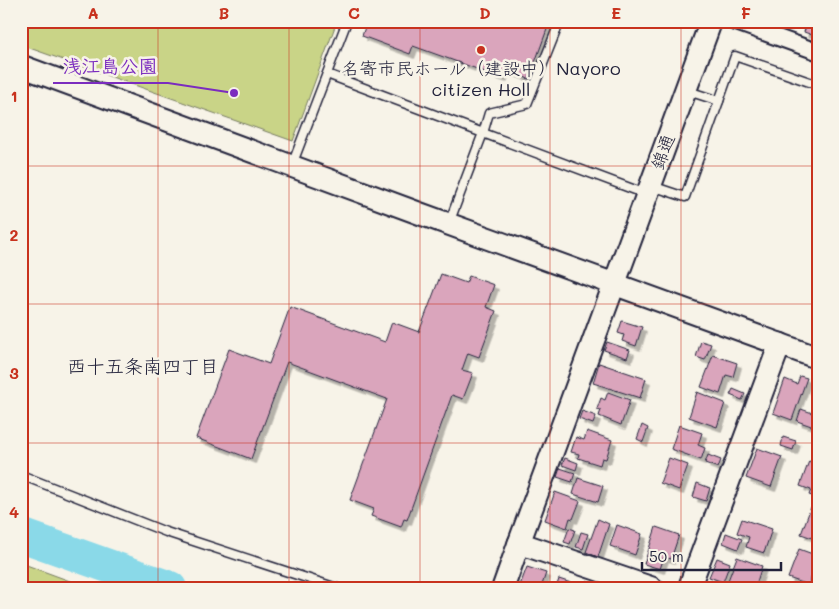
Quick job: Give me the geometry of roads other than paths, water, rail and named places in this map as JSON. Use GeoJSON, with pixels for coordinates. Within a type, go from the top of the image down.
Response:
{"type":"FeatureCollection","features":[{"type":"Feature","properties":{"kind":"street","name":"錦通"},"geometry":{"type":"LineString","coordinates":[[503,588],[711,21]]}},
{"type":"Feature","properties":{"kind":"street"},"geometry":{"type":"LineString","coordinates":[[732,21],[818,52]]}},
{"type":"Feature","properties":{"kind":"street"},"geometry":{"type":"LineString","coordinates":[[21,66],[818,358]]}},
{"type":"Feature","properties":{"kind":"street"},"geometry":{"type":"LineString","coordinates":[[689,588],[780,344]]}},
{"type":"Feature","properties":{"kind":"street"},"geometry":{"type":"LineString","coordinates":[[519,543],[652,588]]}},
{"type":"Feature","properties":{"kind":"lane"},"geometry":{"type":"LineString","coordinates":[[292,165],[347,21]]}},
{"type":"Feature","properties":{"kind":"lane"},"geometry":{"type":"LineString","coordinates":[[449,224],[489,113],[527,104],[560,21]]}},
{"type":"Feature","properties":{"kind":"lane"},"geometry":{"type":"LineString","coordinates":[[327,74],[483,133],[649,190],[685,197],[734,56],[818,85]]}},
{"type":"Feature","properties":{"kind":"lane"},"geometry":{"type":"LineString","coordinates":[[686,90],[719,101]]}},
{"type":"Feature","properties":{"kind":"lane"},"geometry":{"type":"LineString","coordinates":[[21,474],[166,532],[337,588]]}},
{"type":"Feature","properties":{"kind":"waterway"},"geometry":{"type":"LineString","coordinates":[[21,535],[170,588]]}},
{"type":"Feature","properties":{"kind":"place","name":"名寄市民ホール（建設中）Nayoro citizen Holl"},"geometry":{"type":"Point","coordinates":[481,50]}},
{"type":"Feature","properties":{"kind":"place","name":"浅江島公園"},"geometry":{"type":"Point","coordinates":[234,93]}},
{"type":"Feature","properties":{"kind":"district","name":"西十五条南四丁目"},"geometry":{"type":"Point","coordinates":[143,366]}}]}
